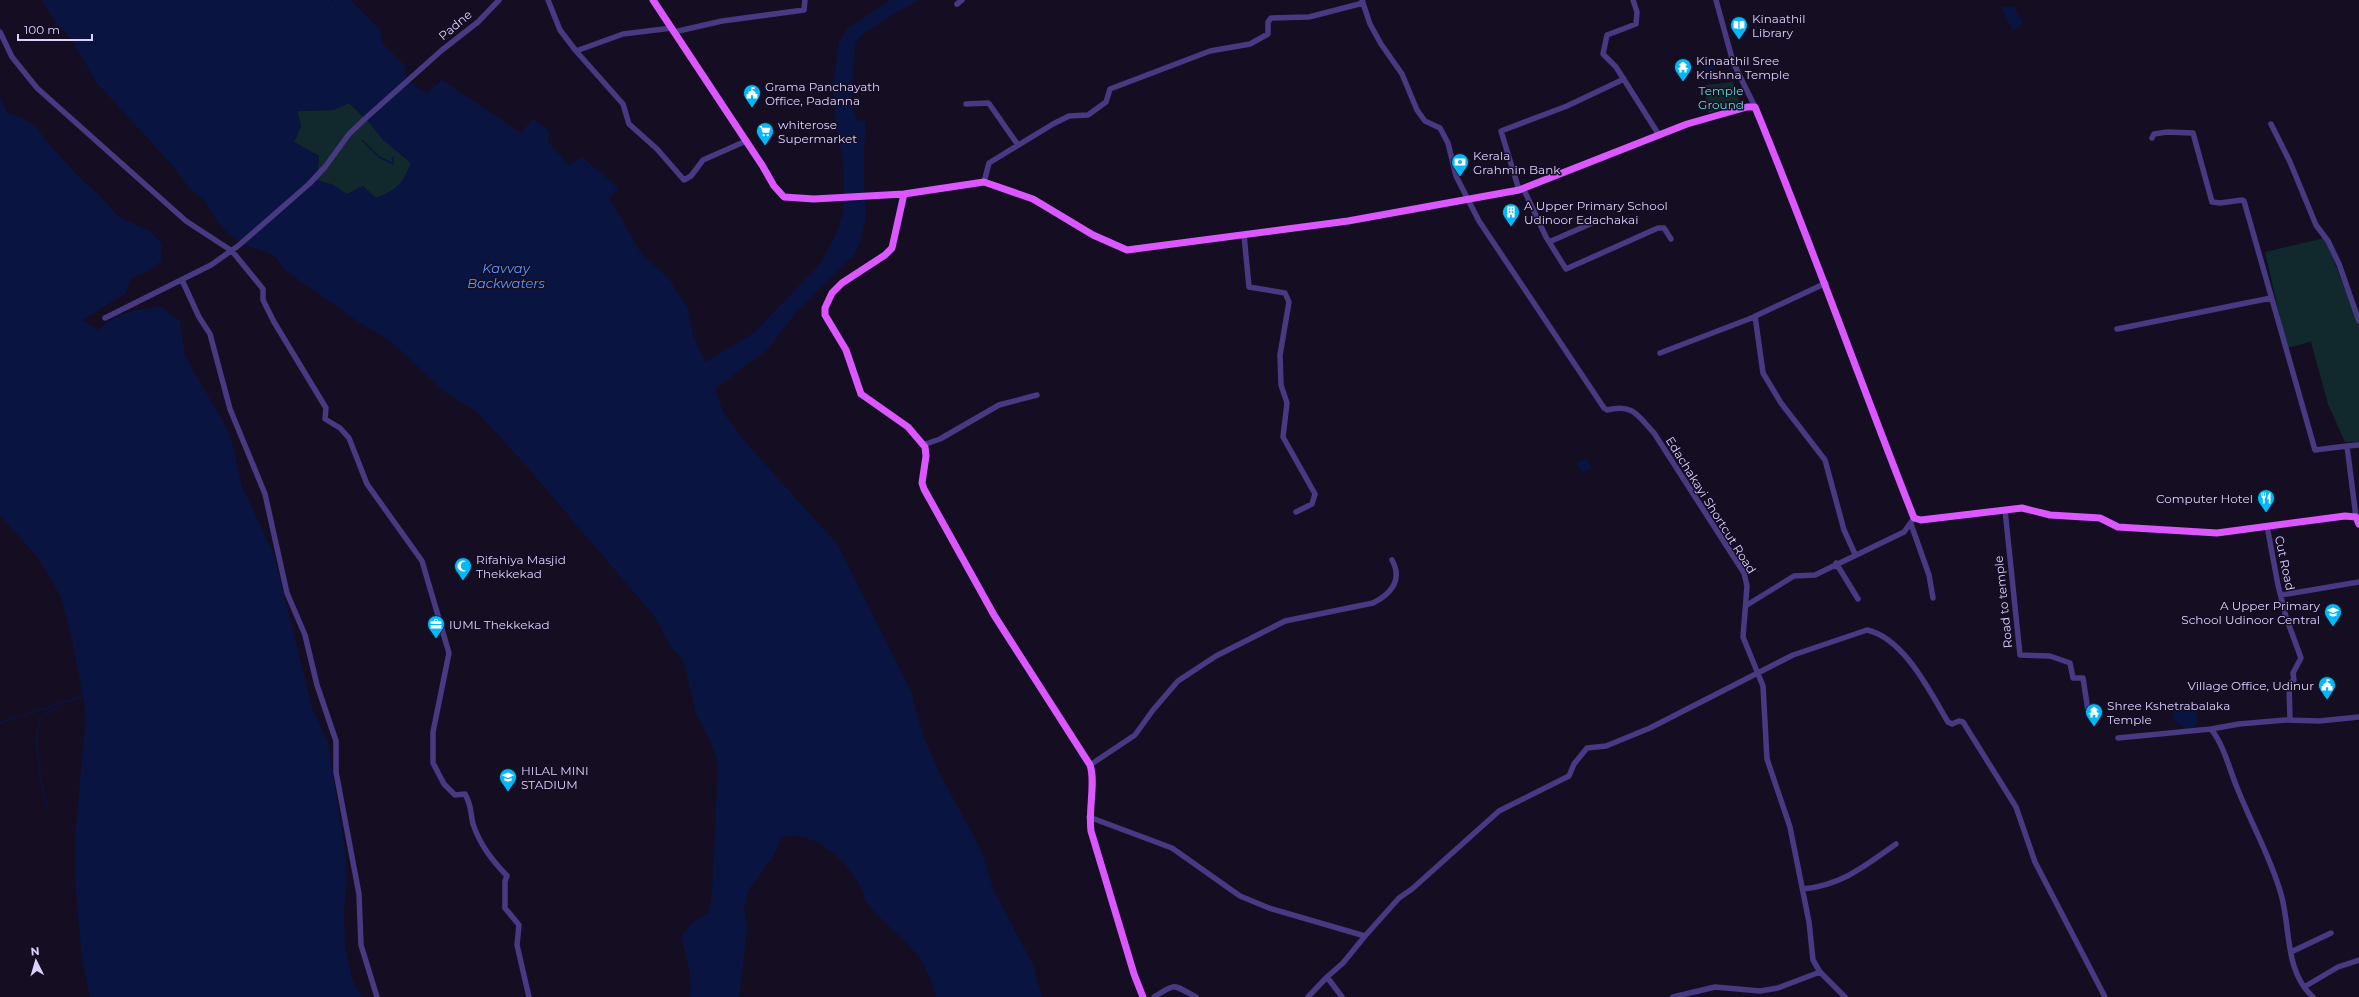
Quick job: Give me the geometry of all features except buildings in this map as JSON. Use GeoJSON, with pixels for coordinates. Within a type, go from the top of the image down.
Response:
{"type":"FeatureCollection","features":[{"type":"Feature","properties":{"kind":"main road"},"geometry":{"type":"LineString","coordinates":[[653,0],[779,192],[790,198],[814,199],[904,194],[984,182],[1008,188],[1032,199],[1093,235],[1127,250],[1348,221],[1521,189],[1687,124],[1747,107],[1755,107],[1826,283],[1913,521],[2022,508],[2050,515],[2100,518],[2118,528],[2217,533],[2345,516],[2356,517],[2359,524]]}},
{"type":"Feature","properties":{"kind":"main road"},"geometry":{"type":"LineString","coordinates":[[904,194],[892,248],[885,255],[842,283],[832,293],[825,308],[825,315],[846,350],[861,394],[908,427],[924,445],[926,456],[922,483],[924,490],[994,615],[1090,765],[1092,780],[1089,817],[1091,831],[1120,930],[1144,997]]}},
{"type":"Feature","properties":{"kind":"street","name":"Padne"},"geometry":{"type":"LineString","coordinates":[[105,318],[211,266],[232,251],[310,184],[325,167],[349,134],[424,66],[478,22],[499,0]]}},
{"type":"Feature","properties":{"kind":"street"},"geometry":{"type":"LineString","coordinates":[[548,0],[560,30],[576,51],[623,104],[629,124],[657,149],[684,180],[691,176],[703,160],[746,141]]}},
{"type":"Feature","properties":{"kind":"street"},"geometry":{"type":"LineString","coordinates":[[576,51],[623,34],[673,30],[722,21],[804,10],[805,0]]}},
{"type":"Feature","properties":{"kind":"street"},"geometry":{"type":"LineString","coordinates":[[957,4],[962,0]]}},
{"type":"Feature","properties":{"kind":"street"},"geometry":{"type":"LineString","coordinates":[[1633,0],[1637,12],[1636,24],[1607,35],[1603,54],[1624,79],[1659,135]]}},
{"type":"Feature","properties":{"kind":"street"},"geometry":{"type":"LineString","coordinates":[[1716,0],[1733,62],[1755,107]]}},
{"type":"Feature","properties":{"kind":"street"},"geometry":{"type":"LineString","coordinates":[[984,182],[989,162],[1069,116],[1088,115],[1106,102],[1110,89],[1210,51],[1250,44],[1268,34],[1268,22],[1271,18],[1309,17],[1362,1],[1370,24],[1410,90],[1417,110],[1425,121],[1440,128],[1448,143],[1456,176],[1466,199]]}},
{"type":"Feature","properties":{"kind":"street"},"geometry":{"type":"LineString","coordinates":[[0,32],[12,57],[37,88],[186,221],[232,251],[263,289],[263,300],[274,322],[326,408],[325,420],[340,428],[349,438],[367,484],[422,561],[449,653],[433,732],[433,763],[444,784],[455,795],[465,794],[471,804],[472,822],[482,846],[507,876],[505,881],[505,908],[519,926],[517,945],[529,997]]}},
{"type":"Feature","properties":{"kind":"street"},"geometry":{"type":"LineString","coordinates":[[1624,79],[1567,106],[1501,131],[1521,189],[1549,242],[1566,269],[1658,228],[1664,228],[1671,239]]}},
{"type":"Feature","properties":{"kind":"street"},"geometry":{"type":"LineString","coordinates":[[966,104],[988,103],[1018,145]]}},
{"type":"Feature","properties":{"kind":"street"},"geometry":{"type":"LineString","coordinates":[[2271,124],[2290,162],[2316,226],[2328,241],[2339,264],[2359,321]]}},
{"type":"Feature","properties":{"kind":"street"},"geometry":{"type":"LineString","coordinates":[[2152,138],[2154,134],[2166,132],[2193,133],[2212,202],[2220,203],[2242,200],[2244,202],[2315,450],[2359,445]]}},
{"type":"Feature","properties":{"kind":"street","name":"Edachakayi Shortcut Road"},"geometry":{"type":"LineString","coordinates":[[1466,199],[1506,263],[1604,408],[1607,410],[1620,407],[1635,413],[1668,453],[1744,573],[1748,586],[1747,605],[1742,637],[1763,686],[1767,759],[1790,827],[1803,889],[1813,960],[1820,972],[1845,997]]}},
{"type":"Feature","properties":{"kind":"street"},"geometry":{"type":"LineString","coordinates":[[1549,242],[1590,224]]}},
{"type":"Feature","properties":{"kind":"street"},"geometry":{"type":"LineString","coordinates":[[1244,234],[1249,287],[1286,293],[1289,302],[1280,355],[1281,386],[1287,403],[1283,437],[1315,494],[1312,504],[1296,512]]}},
{"type":"Feature","properties":{"kind":"street"},"geometry":{"type":"LineString","coordinates":[[182,280],[199,317],[210,334],[230,409],[265,494],[287,593],[305,635],[317,685],[336,740],[336,772],[359,894],[361,945],[377,997]]}},
{"type":"Feature","properties":{"kind":"street"},"geometry":{"type":"LineString","coordinates":[[1660,353],[1755,316],[1826,283]]}},
{"type":"Feature","properties":{"kind":"street"},"geometry":{"type":"LineString","coordinates":[[2117,329],[2271,298]]}},
{"type":"Feature","properties":{"kind":"street"},"geometry":{"type":"LineString","coordinates":[[1755,316],[1763,373],[1781,403],[1825,460],[1844,530],[1855,554]]}},
{"type":"Feature","properties":{"kind":"street"},"geometry":{"type":"LineString","coordinates":[[924,445],[940,439],[999,405],[1037,395]]}},
{"type":"Feature","properties":{"kind":"street"},"geometry":{"type":"LineString","coordinates":[[2347,446],[2356,517]]}},
{"type":"Feature","properties":{"kind":"street","name":"Road to temple"},"geometry":{"type":"LineString","coordinates":[[2005,510],[2020,655],[2050,656],[2070,663],[2073,678],[2083,678],[2088,711]]}},
{"type":"Feature","properties":{"kind":"street"},"geometry":{"type":"LineString","coordinates":[[1747,605],[1794,576],[1810,576],[1904,532],[1913,521]]}},
{"type":"Feature","properties":{"kind":"street"},"geometry":{"type":"LineString","coordinates":[[1913,521],[1929,575],[1934,598]]}},
{"type":"Feature","properties":{"kind":"street","name":"Cut Road"},"geometry":{"type":"LineString","coordinates":[[2267,526],[2281,595],[2301,658],[2293,673],[2294,680],[2288,684],[2290,719]]}},
{"type":"Feature","properties":{"kind":"street"},"geometry":{"type":"LineString","coordinates":[[1090,765],[1135,735],[1153,710],[1178,681],[1216,656],[1285,621],[1374,603],[1385,597],[1392,590],[1396,582],[1397,570],[1392,560]]}},
{"type":"Feature","properties":{"kind":"street"},"geometry":{"type":"LineString","coordinates":[[1836,563],[1858,599]]}},
{"type":"Feature","properties":{"kind":"street"},"geometry":{"type":"LineString","coordinates":[[2281,595],[2359,582]]}},
{"type":"Feature","properties":{"kind":"street"},"geometry":{"type":"LineString","coordinates":[[1308,997],[1343,963],[1399,898],[1412,890],[1499,811],[1569,776],[1574,764],[1587,748],[1606,746],[1650,728],[1793,655],[1867,630],[1875,632],[1906,655],[1948,722],[1952,724],[1959,721],[1963,722],[2016,807],[2035,862],[2105,997]]}},
{"type":"Feature","properties":{"kind":"street"},"geometry":{"type":"LineString","coordinates":[[2118,738],[2211,729],[2239,724],[2290,719],[2319,720],[2359,717]]}},
{"type":"Feature","properties":{"kind":"street"},"geometry":{"type":"LineString","coordinates":[[2211,729],[2222,745],[2238,792],[2274,870],[2282,897],[2290,952],[2304,987],[2313,997]]}},
{"type":"Feature","properties":{"kind":"street"},"geometry":{"type":"LineString","coordinates":[[1089,817],[1172,848],[1240,896],[1269,908],[1365,936]]}},
{"type":"Feature","properties":{"kind":"street"},"geometry":{"type":"LineString","coordinates":[[1803,889],[1834,883],[1861,869],[1896,844]]}},
{"type":"Feature","properties":{"kind":"street"},"geometry":{"type":"LineString","coordinates":[[2290,952],[2331,933]]}},
{"type":"Feature","properties":{"kind":"street"},"geometry":{"type":"LineString","coordinates":[[2304,987],[2338,967],[2359,960]]}},
{"type":"Feature","properties":{"kind":"street"},"geometry":{"type":"LineString","coordinates":[[1673,997],[1715,987],[1760,991],[1778,988],[1820,972]]}},
{"type":"Feature","properties":{"kind":"street"},"geometry":{"type":"LineString","coordinates":[[1327,977],[1342,997]]}},
{"type":"Feature","properties":{"kind":"street"},"geometry":{"type":"LineString","coordinates":[[1154,997],[1174,986],[1179,986],[1196,997]]}},
{"type":"Feature","properties":{"kind":"green space","name":"Temple Ground"},"geometry":{"type":"Polygon","coordinates":[[[1733,82],[1740,105],[1708,113],[1705,85],[1733,82]]]}},
{"type":"Feature","properties":{"kind":"green space"},"geometry":{"type":"Polygon","coordinates":[[[349,103],[411,163],[402,181],[394,189],[376,198],[363,186],[347,194],[333,185],[317,180],[319,156],[294,142],[301,126],[297,111],[333,110],[349,103]]]}},
{"type":"Feature","properties":{"kind":"green space"},"geometry":{"type":"Polygon","coordinates":[[[2325,238],[2359,326],[2359,442],[2345,442],[2328,404],[2311,342],[2317,340],[2287,348],[2265,252],[2325,238]]]}},
{"type":"Feature","properties":{"kind":"water","name":"Kavvay Backwaters"},"geometry":{"type":"Polygon","coordinates":[[[41,0],[330,0],[332,2],[334,0],[350,0],[381,31],[382,43],[405,66],[406,80],[427,93],[442,80],[521,133],[533,119],[549,131],[548,142],[569,165],[582,157],[619,189],[609,198],[641,253],[669,279],[687,307],[693,335],[705,362],[756,331],[819,265],[834,239],[843,214],[844,168],[836,124],[833,87],[839,42],[847,29],[890,0],[918,0],[873,27],[858,39],[855,44],[851,103],[856,120],[865,121],[864,186],[866,217],[861,240],[853,258],[848,260],[795,314],[768,349],[715,389],[724,414],[747,444],[837,544],[911,692],[923,735],[938,770],[982,852],[994,891],[1033,965],[1042,997],[936,997],[932,981],[919,957],[911,947],[869,906],[855,878],[842,861],[826,847],[817,842],[807,838],[794,836],[782,837],[771,862],[766,863],[763,871],[749,889],[744,909],[747,929],[739,997],[690,997],[690,974],[681,937],[692,923],[708,913],[712,895],[718,765],[713,747],[696,713],[683,659],[670,646],[655,617],[523,462],[476,411],[446,393],[393,343],[360,323],[285,270],[274,255],[240,243],[227,232],[215,218],[205,201],[191,190],[173,166],[97,83],[70,37],[59,26],[41,0]],[[349,103],[333,110],[297,111],[301,126],[294,142],[319,156],[317,180],[333,185],[347,194],[363,186],[376,198],[394,189],[402,181],[411,163],[384,141],[362,114],[349,103]]]}},
{"type":"Feature","properties":{"kind":"water"},"geometry":{"type":"Polygon","coordinates":[[[2013,6],[2023,23],[2013,31],[2001,7],[2013,6]]]}},
{"type":"Feature","properties":{"kind":"water"},"geometry":{"type":"Polygon","coordinates":[[[1714,64],[1715,79],[1706,80],[1704,65],[1714,64]]]}},
{"type":"Feature","properties":{"kind":"water"},"geometry":{"type":"Polygon","coordinates":[[[0,96],[7,113],[23,118],[37,128],[47,142],[119,217],[151,232],[162,244],[161,261],[147,272],[131,278],[126,293],[83,320],[97,330],[120,315],[160,306],[180,321],[185,356],[230,434],[242,486],[274,555],[312,708],[328,743],[344,844],[347,879],[344,911],[345,946],[352,979],[362,997],[90,997],[82,958],[75,878],[75,838],[86,715],[79,674],[71,634],[60,595],[40,560],[0,515],[0,96]]]}},
{"type":"Feature","properties":{"kind":"water"},"geometry":{"type":"Polygon","coordinates":[[[1586,458],[1592,468],[1582,472],[1576,464],[1586,458]]]}},
{"type":"Feature","properties":{"kind":"water"},"geometry":{"type":"Polygon","coordinates":[[[2196,704],[2198,725],[2193,725],[2193,728],[2184,729],[2183,726],[2178,725],[2178,721],[2174,722],[2173,711],[2176,710],[2176,706],[2196,704]]]}},
{"type":"Feature","properties":{"kind":"waterway"},"geometry":{"type":"LineString","coordinates":[[362,140],[379,157],[393,164],[393,157]]}},
{"type":"Feature","properties":{"kind":"waterway"},"geometry":{"type":"LineString","coordinates":[[0,723],[83,696]]}},
{"type":"Feature","properties":{"kind":"waterway"},"geometry":{"type":"LineString","coordinates":[[47,807],[38,762],[37,740],[40,718],[55,708]]}},
{"type":"Feature","properties":{"kind":"place","name":"Kinaathil Library"},"geometry":{"type":"Point","coordinates":[1739,40]}},
{"type":"Feature","properties":{"kind":"place","name":"Kinaathil Sree Krishna Temple"},"geometry":{"type":"Point","coordinates":[1683,82]}},
{"type":"Feature","properties":{"kind":"place","name":"Grama Panchayath Office, Padanna"},"geometry":{"type":"Point","coordinates":[752,108]}},
{"type":"Feature","properties":{"kind":"place","name":"whiterose Supermarket"},"geometry":{"type":"Point","coordinates":[765,146]}},
{"type":"Feature","properties":{"kind":"place","name":"Kerala Grahmin Bank"},"geometry":{"type":"Point","coordinates":[1460,177]}},
{"type":"Feature","properties":{"kind":"place","name":"A Upper Primary School Udinoor Edachakai"},"geometry":{"type":"Point","coordinates":[1511,227]}},
{"type":"Feature","properties":{"kind":"place","name":"Computer Hotel"},"geometry":{"type":"Point","coordinates":[2266,513]}},
{"type":"Feature","properties":{"kind":"place","name":"Rifahiya Masjid Thekkekad"},"geometry":{"type":"Point","coordinates":[463,581]}},
{"type":"Feature","properties":{"kind":"place","name":"A Upper Primary School Udinoor Central"},"geometry":{"type":"Point","coordinates":[2333,627]}},
{"type":"Feature","properties":{"kind":"place","name":"IUML Thekkekad"},"geometry":{"type":"Point","coordinates":[436,639]}},
{"type":"Feature","properties":{"kind":"place","name":"Village Office, Udinur"},"geometry":{"type":"Point","coordinates":[2327,700]}},
{"type":"Feature","properties":{"kind":"place","name":"Shree Kshetrabalaka Temple"},"geometry":{"type":"Point","coordinates":[2094,727]}},
{"type":"Feature","properties":{"kind":"place","name":"HILAL MINI STADIUM"},"geometry":{"type":"Point","coordinates":[508,792]}}]}
